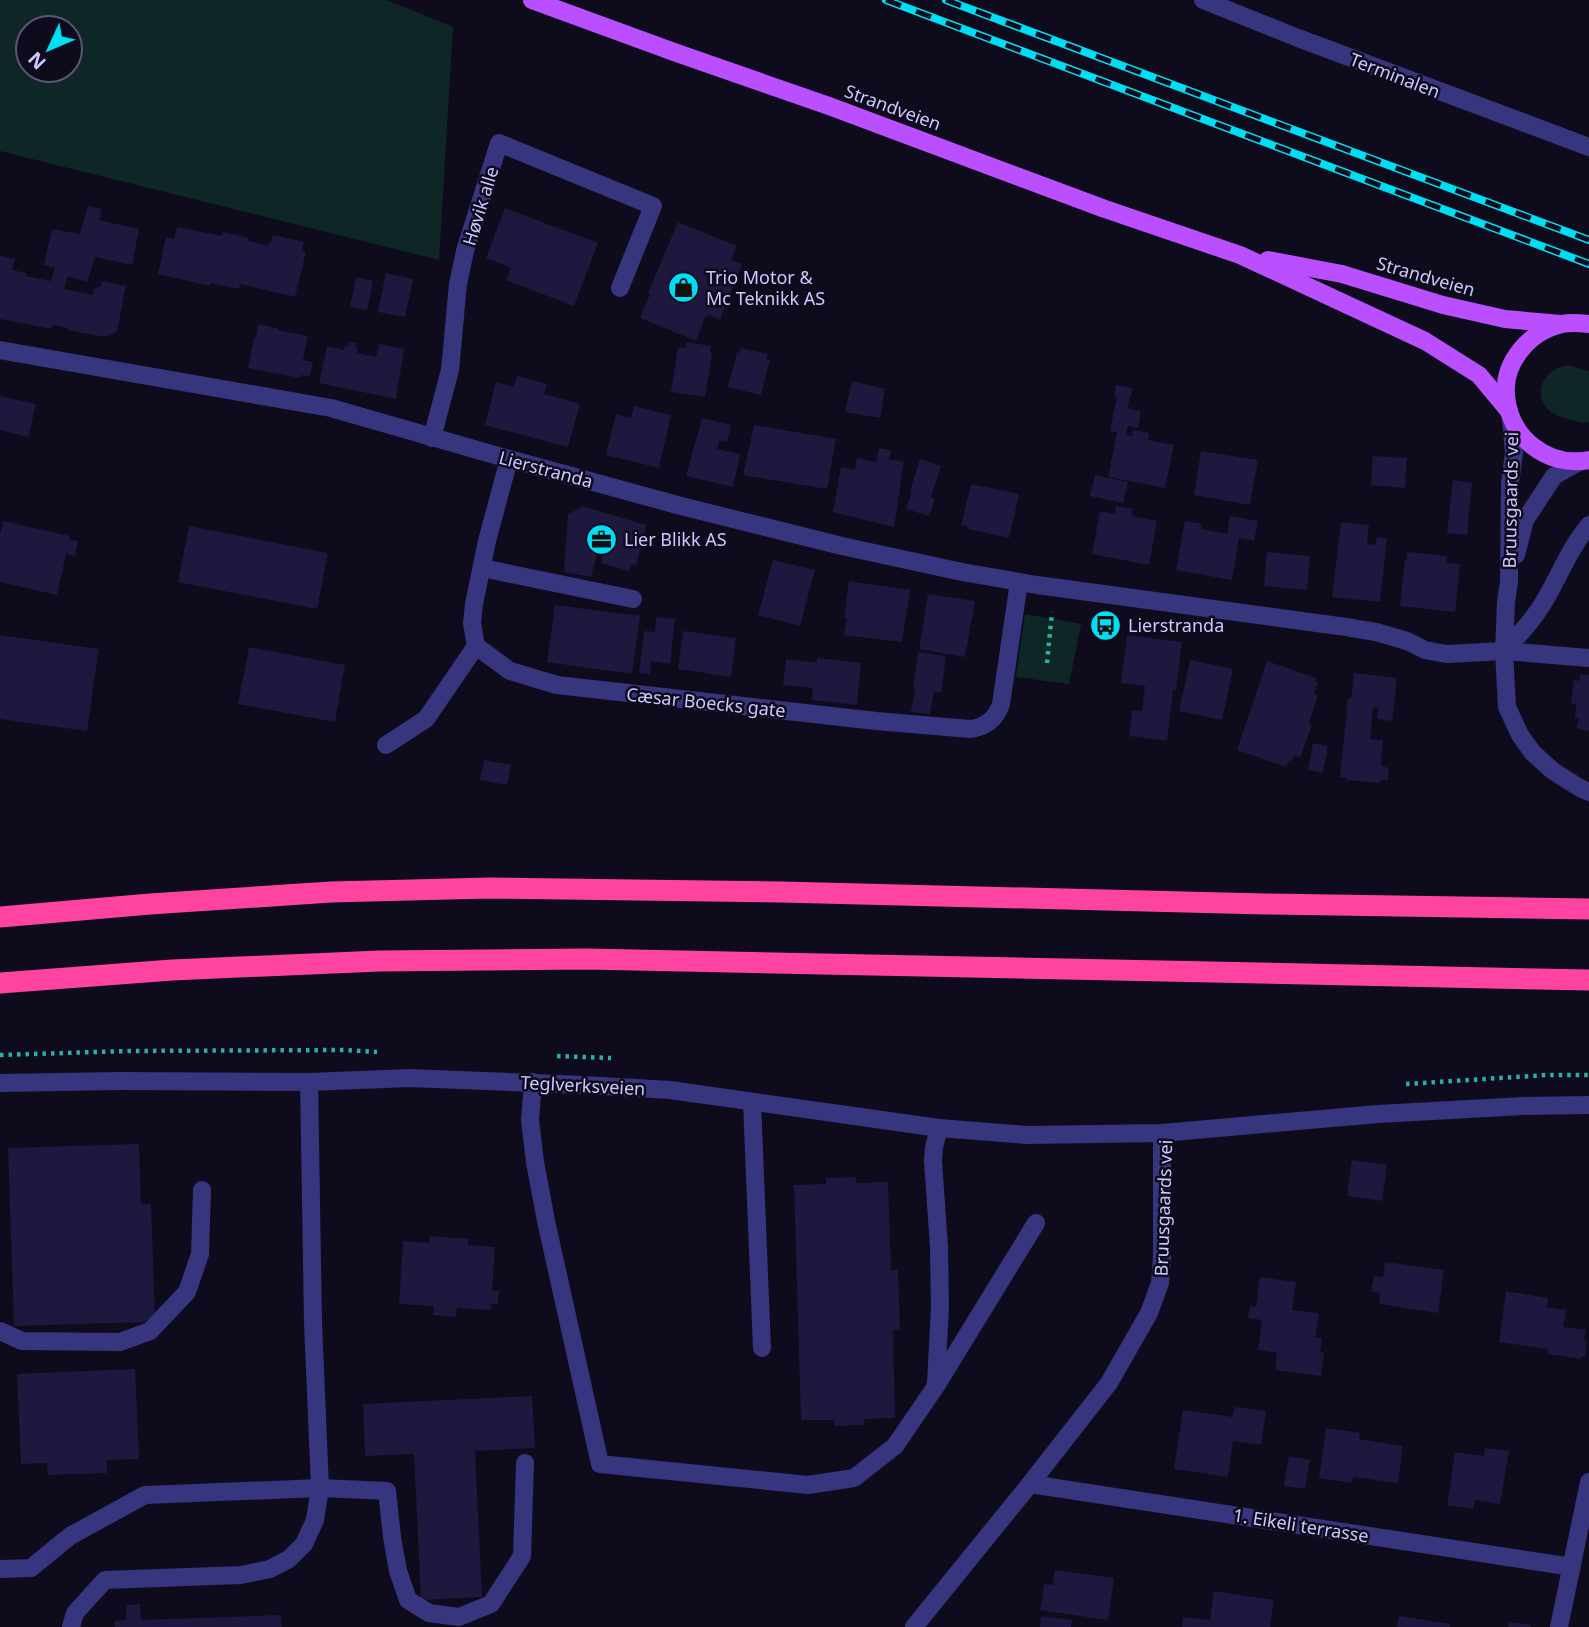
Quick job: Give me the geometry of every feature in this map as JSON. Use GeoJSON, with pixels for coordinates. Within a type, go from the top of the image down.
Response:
{"type":"FeatureCollection","features":[{"type":"Feature","properties":{"kind":"highway"},"geometry":{"type":"LineString","coordinates":[[0,917],[331,891],[476,888],[1589,909]]}},
{"type":"Feature","properties":{"kind":"highway"},"geometry":{"type":"LineString","coordinates":[[0,983],[172,970],[379,961],[587,959],[1589,980]]}},
{"type":"Feature","properties":{"kind":"main road","name":"Strandveien"},"geometry":{"type":"LineString","coordinates":[[532,0],[829,106],[1105,209],[1240,255],[1425,341],[1479,375],[1526,441],[1538,451],[1560,460],[1585,460]]}},
{"type":"Feature","properties":{"kind":"main road","name":"Strandveien"},"geometry":{"type":"LineString","coordinates":[[1240,255],[1342,274],[1443,305],[1492,316],[1561,324],[1589,324]]}},
{"type":"Feature","properties":{"kind":"main road"},"geometry":{"type":"LineString","coordinates":[[1510,415],[1506,385],[1516,357],[1530,340],[1544,330],[1561,324]]}},
{"type":"Feature","properties":{"kind":"street","name":"Terminalen"},"geometry":{"type":"LineString","coordinates":[[1203,0],[1589,147]]}},
{"type":"Feature","properties":{"kind":"street","name":"Høvik alle"},"geometry":{"type":"LineString","coordinates":[[432,438],[450,370],[458,284],[465,251],[499,144],[653,206],[620,288]]}},
{"type":"Feature","properties":{"kind":"street","name":"Lierstranda"},"geometry":{"type":"LineString","coordinates":[[0,350],[319,405],[695,509],[842,546],[962,572],[1346,626],[1376,632],[1407,641],[1425,650],[1446,654],[1504,651],[1589,659]]}},
{"type":"Feature","properties":{"kind":"street","name":"Bruusgaards vei"},"geometry":{"type":"LineString","coordinates":[[1509,582],[1510,483],[1514,453],[1510,415]]}},
{"type":"Feature","properties":{"kind":"street"},"geometry":{"type":"LineString","coordinates":[[386,745],[426,719],[476,646],[472,623],[482,568],[509,459]]}},
{"type":"Feature","properties":{"kind":"street","name":"Bruusgaards vei"},"geometry":{"type":"LineString","coordinates":[[1585,460],[1553,476],[1525,520],[1509,582],[1504,651],[1507,707],[1520,735],[1533,754],[1553,771],[1589,792]]}},
{"type":"Feature","properties":{"kind":"street"},"geometry":{"type":"LineString","coordinates":[[1504,651],[1533,618],[1575,543],[1589,525]]}},
{"type":"Feature","properties":{"kind":"street"},"geometry":{"type":"LineString","coordinates":[[482,568],[632,599]]}},
{"type":"Feature","properties":{"kind":"street","name":"Cæsar Boecks gate"},"geometry":{"type":"LineString","coordinates":[[476,646],[510,671],[557,685],[876,721],[980,728],[988,723],[1001,704],[1019,582]]}},
{"type":"Feature","properties":{"kind":"street","name":"Teglverksveien"},"geometry":{"type":"LineString","coordinates":[[0,1083],[309,1082],[410,1078],[533,1082],[670,1090],[939,1128],[1027,1135],[1162,1133]]}},
{"type":"Feature","properties":{"kind":"street"},"geometry":{"type":"LineString","coordinates":[[71,1627],[75,1613],[105,1580],[241,1575],[270,1569],[289,1559],[304,1544],[315,1520],[320,1488],[313,1322],[309,1082]]}},
{"type":"Feature","properties":{"kind":"street"},"geometry":{"type":"LineString","coordinates":[[533,1082],[530,1119],[539,1185],[600,1464],[808,1485],[854,1478],[895,1446],[936,1386],[1036,1223]]}},
{"type":"Feature","properties":{"kind":"street"},"geometry":{"type":"LineString","coordinates":[[752,1102],[762,1348]]}},
{"type":"Feature","properties":{"kind":"street","name":"Bruusgaards vei"},"geometry":{"type":"LineString","coordinates":[[914,1627],[1110,1382],[1149,1313],[1160,1283],[1162,1257],[1162,1133],[1391,1114],[1589,1105]]}},
{"type":"Feature","properties":{"kind":"street"},"geometry":{"type":"LineString","coordinates":[[936,1386],[940,1307],[933,1161],[939,1128]]}},
{"type":"Feature","properties":{"kind":"street"},"geometry":{"type":"LineString","coordinates":[[0,1331],[22,1340],[120,1342],[150,1331],[187,1292],[200,1254],[202,1190]]}},
{"type":"Feature","properties":{"kind":"street"},"geometry":{"type":"LineString","coordinates":[[0,1569],[32,1568],[70,1536],[145,1495],[320,1488],[387,1491],[398,1571],[408,1600],[429,1613],[459,1617],[491,1604],[522,1556],[525,1463]]}},
{"type":"Feature","properties":{"kind":"street"},"geometry":{"type":"LineString","coordinates":[[1559,1627],[1589,1482]]}},
{"type":"Feature","properties":{"kind":"street","name":"1. Eikeli terrasse"},"geometry":{"type":"LineString","coordinates":[[1031,1484],[1572,1567]]}},
{"type":"Feature","properties":{"kind":"path"},"geometry":{"type":"LineString","coordinates":[[1047,663],[1052,611]]}},
{"type":"Feature","properties":{"kind":"path"},"geometry":{"type":"LineString","coordinates":[[0,1055],[128,1051],[383,1052]]}},
{"type":"Feature","properties":{"kind":"path"},"geometry":{"type":"LineString","coordinates":[[546,1056],[615,1059]]}},
{"type":"Feature","properties":{"kind":"path"},"geometry":{"type":"LineString","coordinates":[[1400,1085],[1508,1077],[1589,1075]]}},
{"type":"Feature","properties":{"kind":"green space"},"geometry":{"type":"Polygon","coordinates":[[[0,0],[387,0],[453,27],[439,260],[0,151],[0,0]]]}},
{"type":"Feature","properties":{"kind":"green space"},"geometry":{"type":"Polygon","coordinates":[[[1567,365],[1589,371],[1589,422],[1561,417],[1551,412],[1541,398],[1542,384],[1546,377],[1559,367],[1567,365]]]}},
{"type":"Feature","properties":{"kind":"green space"},"geometry":{"type":"Polygon","coordinates":[[[1025,614],[1081,624],[1069,684],[1016,677],[1025,614]]]}},
{"type":"Feature","properties":{"kind":"building"},"geometry":{"type":"Polygon","coordinates":[[[88,206],[102,209],[99,220],[139,229],[132,265],[95,257],[87,282],[68,276],[64,289],[93,295],[94,289],[101,286],[102,281],[126,286],[117,331],[105,337],[53,325],[52,329],[0,319],[0,256],[15,259],[12,270],[51,281],[55,268],[44,265],[52,229],[80,234],[88,206]]]}},
{"type":"Feature","properties":{"kind":"building"},"geometry":{"type":"Polygon","coordinates":[[[505,208],[598,243],[574,306],[506,280],[511,268],[486,258],[505,208]]]}},
{"type":"Feature","properties":{"kind":"building"},"geometry":{"type":"Polygon","coordinates":[[[678,222],[737,246],[731,260],[742,264],[720,320],[708,315],[705,317],[696,341],[640,318],[678,222]]]}},
{"type":"Feature","properties":{"kind":"building"},"geometry":{"type":"Polygon","coordinates":[[[177,227],[222,236],[223,232],[268,246],[273,235],[304,242],[302,251],[306,252],[295,297],[240,284],[239,289],[210,283],[210,286],[158,274],[166,237],[174,239],[177,227]]]}},
{"type":"Feature","properties":{"kind":"building"},"geometry":{"type":"Polygon","coordinates":[[[386,273],[413,279],[405,317],[378,312],[386,273]]]}},
{"type":"Feature","properties":{"kind":"building"},"geometry":{"type":"Polygon","coordinates":[[[356,277],[373,281],[367,310],[350,307],[356,277]]]}},
{"type":"Feature","properties":{"kind":"building"},"geometry":{"type":"Polygon","coordinates":[[[258,324],[308,336],[303,360],[313,362],[310,377],[301,375],[300,378],[248,368],[258,324]]]}},
{"type":"Feature","properties":{"kind":"building"},"geometry":{"type":"Polygon","coordinates":[[[349,342],[356,343],[357,353],[376,357],[379,344],[404,349],[396,399],[319,383],[327,346],[344,350],[349,342]]]}},
{"type":"Feature","properties":{"kind":"building"},"geometry":{"type":"Polygon","coordinates":[[[686,342],[711,346],[705,397],[671,392],[678,347],[686,348],[686,342]]]}},
{"type":"Feature","properties":{"kind":"building"},"geometry":{"type":"Polygon","coordinates":[[[741,348],[768,354],[766,359],[770,360],[761,395],[728,387],[737,352],[739,353],[741,348]]]}},
{"type":"Feature","properties":{"kind":"building"},"geometry":{"type":"Polygon","coordinates":[[[517,376],[547,384],[544,394],[580,404],[568,447],[485,425],[496,382],[514,387],[517,376]]]}},
{"type":"Feature","properties":{"kind":"building"},"geometry":{"type":"Polygon","coordinates":[[[852,381],[885,389],[880,418],[845,412],[852,381]]]}},
{"type":"Feature","properties":{"kind":"building"},"geometry":{"type":"Polygon","coordinates":[[[1116,385],[1133,388],[1127,408],[1141,411],[1138,428],[1128,426],[1126,435],[1132,436],[1133,430],[1149,433],[1148,440],[1174,445],[1165,488],[1108,477],[1117,432],[1110,431],[1117,397],[1114,396],[1116,385]]]}},
{"type":"Feature","properties":{"kind":"building"},"geometry":{"type":"Polygon","coordinates":[[[0,396],[36,404],[28,437],[0,430],[0,396]]]}},
{"type":"Feature","properties":{"kind":"building"},"geometry":{"type":"Polygon","coordinates":[[[634,406],[671,415],[659,468],[606,455],[616,414],[631,418],[634,406]]]}},
{"type":"Feature","properties":{"kind":"building"},"geometry":{"type":"Polygon","coordinates":[[[702,418],[731,425],[727,442],[719,440],[717,449],[740,454],[733,487],[686,476],[702,418]]]}},
{"type":"Feature","properties":{"kind":"building"},"geometry":{"type":"Polygon","coordinates":[[[754,425],[836,439],[827,489],[743,475],[754,425]]]}},
{"type":"Feature","properties":{"kind":"building"},"geometry":{"type":"Polygon","coordinates":[[[879,448],[891,450],[889,459],[904,462],[894,527],[833,512],[841,467],[855,470],[857,458],[876,462],[879,448]]]}},
{"type":"Feature","properties":{"kind":"building"},"geometry":{"type":"Polygon","coordinates":[[[1201,451],[1258,460],[1250,505],[1194,495],[1201,451]]]}},
{"type":"Feature","properties":{"kind":"building"},"geometry":{"type":"Polygon","coordinates":[[[1373,456],[1407,458],[1405,488],[1371,485],[1373,456]]]}},
{"type":"Feature","properties":{"kind":"building"},"geometry":{"type":"Polygon","coordinates":[[[920,459],[941,466],[931,497],[935,499],[929,516],[906,509],[920,459]]]}},
{"type":"Feature","properties":{"kind":"building"},"geometry":{"type":"Polygon","coordinates":[[[1095,475],[1128,482],[1123,503],[1090,496],[1095,475]]]}},
{"type":"Feature","properties":{"kind":"building"},"geometry":{"type":"Polygon","coordinates":[[[1453,480],[1472,483],[1467,535],[1447,533],[1453,480]]]}},
{"type":"Feature","properties":{"kind":"building"},"geometry":{"type":"Polygon","coordinates":[[[971,484],[1019,494],[1009,538],[961,525],[971,484]]]}},
{"type":"Feature","properties":{"kind":"building"},"geometry":{"type":"Polygon","coordinates":[[[582,506],[646,525],[636,565],[631,564],[629,571],[601,563],[603,555],[597,553],[591,577],[564,572],[568,515],[582,506]]]}},
{"type":"Feature","properties":{"kind":"building"},"geometry":{"type":"Polygon","coordinates":[[[1116,506],[1133,509],[1132,516],[1157,521],[1149,565],[1092,554],[1100,511],[1115,514],[1116,506]]]}},
{"type":"Feature","properties":{"kind":"building"},"geometry":{"type":"Polygon","coordinates":[[[1230,516],[1258,521],[1254,541],[1239,538],[1232,580],[1176,570],[1185,521],[1202,524],[1201,529],[1227,534],[1230,516]]]}},
{"type":"Feature","properties":{"kind":"building"},"geometry":{"type":"Polygon","coordinates":[[[3,521],[70,536],[69,540],[78,541],[75,556],[66,554],[57,595],[0,582],[0,535],[3,521]]]}},
{"type":"Feature","properties":{"kind":"building"},"geometry":{"type":"Polygon","coordinates":[[[1341,522],[1369,525],[1367,544],[1375,545],[1377,537],[1387,538],[1380,602],[1332,597],[1341,522]]]}},
{"type":"Feature","properties":{"kind":"building"},"geometry":{"type":"Polygon","coordinates":[[[189,526],[328,553],[317,609],[178,582],[189,526]]]}},
{"type":"Feature","properties":{"kind":"building"},"geometry":{"type":"Polygon","coordinates":[[[1267,552],[1310,556],[1307,590],[1264,586],[1267,552]]]}},
{"type":"Feature","properties":{"kind":"building"},"geometry":{"type":"Polygon","coordinates":[[[1407,552],[1447,556],[1446,563],[1460,564],[1455,612],[1400,606],[1407,552]]]}},
{"type":"Feature","properties":{"kind":"building"},"geometry":{"type":"Polygon","coordinates":[[[773,560],[815,570],[800,626],[758,615],[773,560]]]}},
{"type":"Feature","properties":{"kind":"building"},"geometry":{"type":"Polygon","coordinates":[[[849,581],[910,590],[902,642],[844,635],[849,581]]]}},
{"type":"Feature","properties":{"kind":"building"},"geometry":{"type":"Polygon","coordinates":[[[928,594],[975,601],[965,657],[919,649],[928,594]]]}},
{"type":"Feature","properties":{"kind":"building"},"geometry":{"type":"Polygon","coordinates":[[[555,605],[640,616],[632,674],[547,662],[555,605]]]}},
{"type":"Feature","properties":{"kind":"building"},"geometry":{"type":"Polygon","coordinates":[[[656,617],[675,619],[670,664],[651,661],[650,674],[639,673],[644,631],[655,632],[656,617]]]}},
{"type":"Feature","properties":{"kind":"building"},"geometry":{"type":"Polygon","coordinates":[[[683,631],[736,638],[731,677],[678,669],[683,631]]]}},
{"type":"Feature","properties":{"kind":"building"},"geometry":{"type":"Polygon","coordinates":[[[0,635],[99,649],[87,731],[0,719],[0,635]]]}},
{"type":"Feature","properties":{"kind":"building"},"geometry":{"type":"Polygon","coordinates":[[[1127,635],[1182,642],[1167,741],[1129,736],[1132,710],[1142,711],[1145,686],[1121,683],[1127,635]]]}},
{"type":"Feature","properties":{"kind":"building"},"geometry":{"type":"Polygon","coordinates":[[[249,647],[345,665],[335,722],[238,704],[249,647]]]}},
{"type":"Feature","properties":{"kind":"building"},"geometry":{"type":"Polygon","coordinates":[[[918,652],[946,656],[941,693],[934,692],[930,714],[911,712],[918,652]]]}},
{"type":"Feature","properties":{"kind":"building"},"geometry":{"type":"Polygon","coordinates":[[[817,658],[861,663],[857,705],[812,700],[813,688],[783,685],[786,659],[817,663],[817,658]]]}},
{"type":"Feature","properties":{"kind":"building"},"geometry":{"type":"Polygon","coordinates":[[[1190,660],[1233,669],[1222,720],[1179,711],[1190,660]]]}},
{"type":"Feature","properties":{"kind":"building"},"geometry":{"type":"Polygon","coordinates":[[[1267,661],[1316,678],[1315,681],[1318,682],[1314,694],[1318,695],[1309,723],[1312,724],[1300,758],[1294,755],[1286,767],[1237,750],[1267,661]]]}},
{"type":"Feature","properties":{"kind":"building"},"geometry":{"type":"Polygon","coordinates":[[[1354,673],[1397,678],[1392,721],[1377,719],[1378,708],[1373,707],[1370,739],[1383,740],[1381,766],[1389,768],[1388,780],[1380,780],[1380,783],[1340,777],[1348,698],[1351,699],[1354,673]]]}},
{"type":"Feature","properties":{"kind":"building"},"geometry":{"type":"Polygon","coordinates":[[[1580,675],[1589,675],[1589,731],[1577,729],[1579,718],[1575,718],[1576,704],[1571,703],[1574,680],[1579,681],[1580,675]]]}},
{"type":"Feature","properties":{"kind":"building"},"geometry":{"type":"Polygon","coordinates":[[[1313,743],[1328,746],[1323,773],[1308,770],[1313,743]]]}},
{"type":"Feature","properties":{"kind":"building"},"geometry":{"type":"Polygon","coordinates":[[[484,760],[511,765],[507,785],[480,780],[484,760]]]}},
{"type":"Feature","properties":{"kind":"building"},"geometry":{"type":"Polygon","coordinates":[[[139,1144],[141,1204],[151,1204],[155,1319],[145,1322],[14,1326],[8,1148],[139,1144]]]}},
{"type":"Feature","properties":{"kind":"building"},"geometry":{"type":"Polygon","coordinates":[[[1352,1160],[1387,1165],[1382,1201],[1347,1196],[1352,1160]]]}},
{"type":"Feature","properties":{"kind":"building"},"geometry":{"type":"Polygon","coordinates":[[[856,1177],[856,1183],[888,1182],[891,1270],[898,1270],[900,1330],[893,1330],[895,1418],[864,1419],[864,1425],[834,1426],[834,1420],[801,1420],[794,1185],[826,1184],[826,1178],[856,1177]]]}},
{"type":"Feature","properties":{"kind":"building"},"geometry":{"type":"Polygon","coordinates":[[[430,1236],[469,1239],[468,1245],[495,1247],[492,1291],[499,1291],[498,1304],[491,1304],[491,1310],[457,1308],[456,1317],[433,1315],[434,1306],[399,1304],[403,1241],[429,1243],[430,1236]]]}},
{"type":"Feature","properties":{"kind":"building"},"geometry":{"type":"Polygon","coordinates":[[[1385,1262],[1444,1270],[1438,1313],[1379,1304],[1380,1293],[1371,1291],[1374,1276],[1383,1277],[1385,1262]]]}},
{"type":"Feature","properties":{"kind":"building"},"geometry":{"type":"Polygon","coordinates":[[[1260,1277],[1296,1282],[1292,1310],[1319,1313],[1315,1338],[1322,1338],[1320,1352],[1324,1353],[1321,1376],[1275,1370],[1277,1353],[1258,1350],[1262,1320],[1248,1318],[1250,1306],[1256,1307],[1260,1277]]]}},
{"type":"Feature","properties":{"kind":"building"},"geometry":{"type":"Polygon","coordinates":[[[1506,1291],[1548,1298],[1547,1307],[1566,1310],[1563,1327],[1586,1330],[1585,1357],[1581,1359],[1548,1354],[1548,1349],[1499,1342],[1506,1291]]]}},
{"type":"Feature","properties":{"kind":"building"},"geometry":{"type":"Polygon","coordinates":[[[135,1369],[139,1459],[107,1460],[107,1473],[48,1475],[47,1463],[21,1464],[17,1374],[135,1369]]]}},
{"type":"Feature","properties":{"kind":"building"},"geometry":{"type":"Polygon","coordinates":[[[532,1396],[535,1448],[475,1451],[482,1597],[421,1600],[414,1454],[365,1456],[363,1404],[532,1396]]]}},
{"type":"Feature","properties":{"kind":"building"},"geometry":{"type":"Polygon","coordinates":[[[1235,1407],[1266,1411],[1261,1445],[1233,1441],[1228,1477],[1174,1469],[1183,1410],[1233,1417],[1235,1407]]]}},
{"type":"Feature","properties":{"kind":"building"},"geometry":{"type":"Polygon","coordinates":[[[1326,1428],[1360,1433],[1359,1439],[1403,1446],[1398,1483],[1353,1477],[1352,1483],[1319,1478],[1326,1428]]]}},
{"type":"Feature","properties":{"kind":"building"},"geometry":{"type":"Polygon","coordinates":[[[1485,1448],[1509,1451],[1500,1504],[1475,1500],[1473,1509],[1447,1505],[1455,1452],[1484,1456],[1485,1448]]]}},
{"type":"Feature","properties":{"kind":"building"},"geometry":{"type":"Polygon","coordinates":[[[1289,1456],[1310,1460],[1305,1489],[1284,1486],[1289,1456]]]}},
{"type":"Feature","properties":{"kind":"building"},"geometry":{"type":"Polygon","coordinates":[[[1055,1570],[1114,1578],[1108,1620],[1040,1610],[1044,1584],[1053,1585],[1055,1570]]]}},
{"type":"Feature","properties":{"kind":"building"},"geometry":{"type":"Polygon","coordinates":[[[1214,1591],[1274,1600],[1270,1627],[1182,1627],[1183,1617],[1210,1620],[1214,1591]]]}},
{"type":"Feature","properties":{"kind":"building"},"geometry":{"type":"Polygon","coordinates":[[[140,1604],[141,1620],[281,1615],[282,1627],[115,1627],[115,1621],[126,1620],[126,1605],[140,1604]]]}},
{"type":"Feature","properties":{"kind":"building"},"geometry":{"type":"Polygon","coordinates":[[[1041,1616],[1072,1620],[1071,1627],[1040,1627],[1041,1616]]]}},
{"type":"Feature","properties":{"kind":"building"},"geometry":{"type":"Polygon","coordinates":[[[1399,1616],[1451,1624],[1450,1627],[1397,1627],[1399,1616]]]}},
{"type":"Feature","properties":{"kind":"building"},"geometry":{"type":"Polygon","coordinates":[[[1509,1622],[1531,1625],[1531,1627],[1508,1627],[1509,1622]]]}},
{"type":"Feature","properties":{"kind":"railway"},"geometry":{"type":"LineString","coordinates":[[886,0],[1589,264]]}},
{"type":"Feature","properties":{"kind":"railway"},"geometry":{"type":"LineString","coordinates":[[946,0],[1589,240]]}},
{"type":"Feature","properties":{"kind":"place","name":"Trio Motor & Mc Teknikk AS"},"geometry":{"type":"Point","coordinates":[683,287]}},
{"type":"Feature","properties":{"kind":"place","name":"Lier Blikk AS"},"geometry":{"type":"Point","coordinates":[601,539]}},
{"type":"Feature","properties":{"kind":"place","name":"Lierstranda"},"geometry":{"type":"Point","coordinates":[1105,625]}}]}
